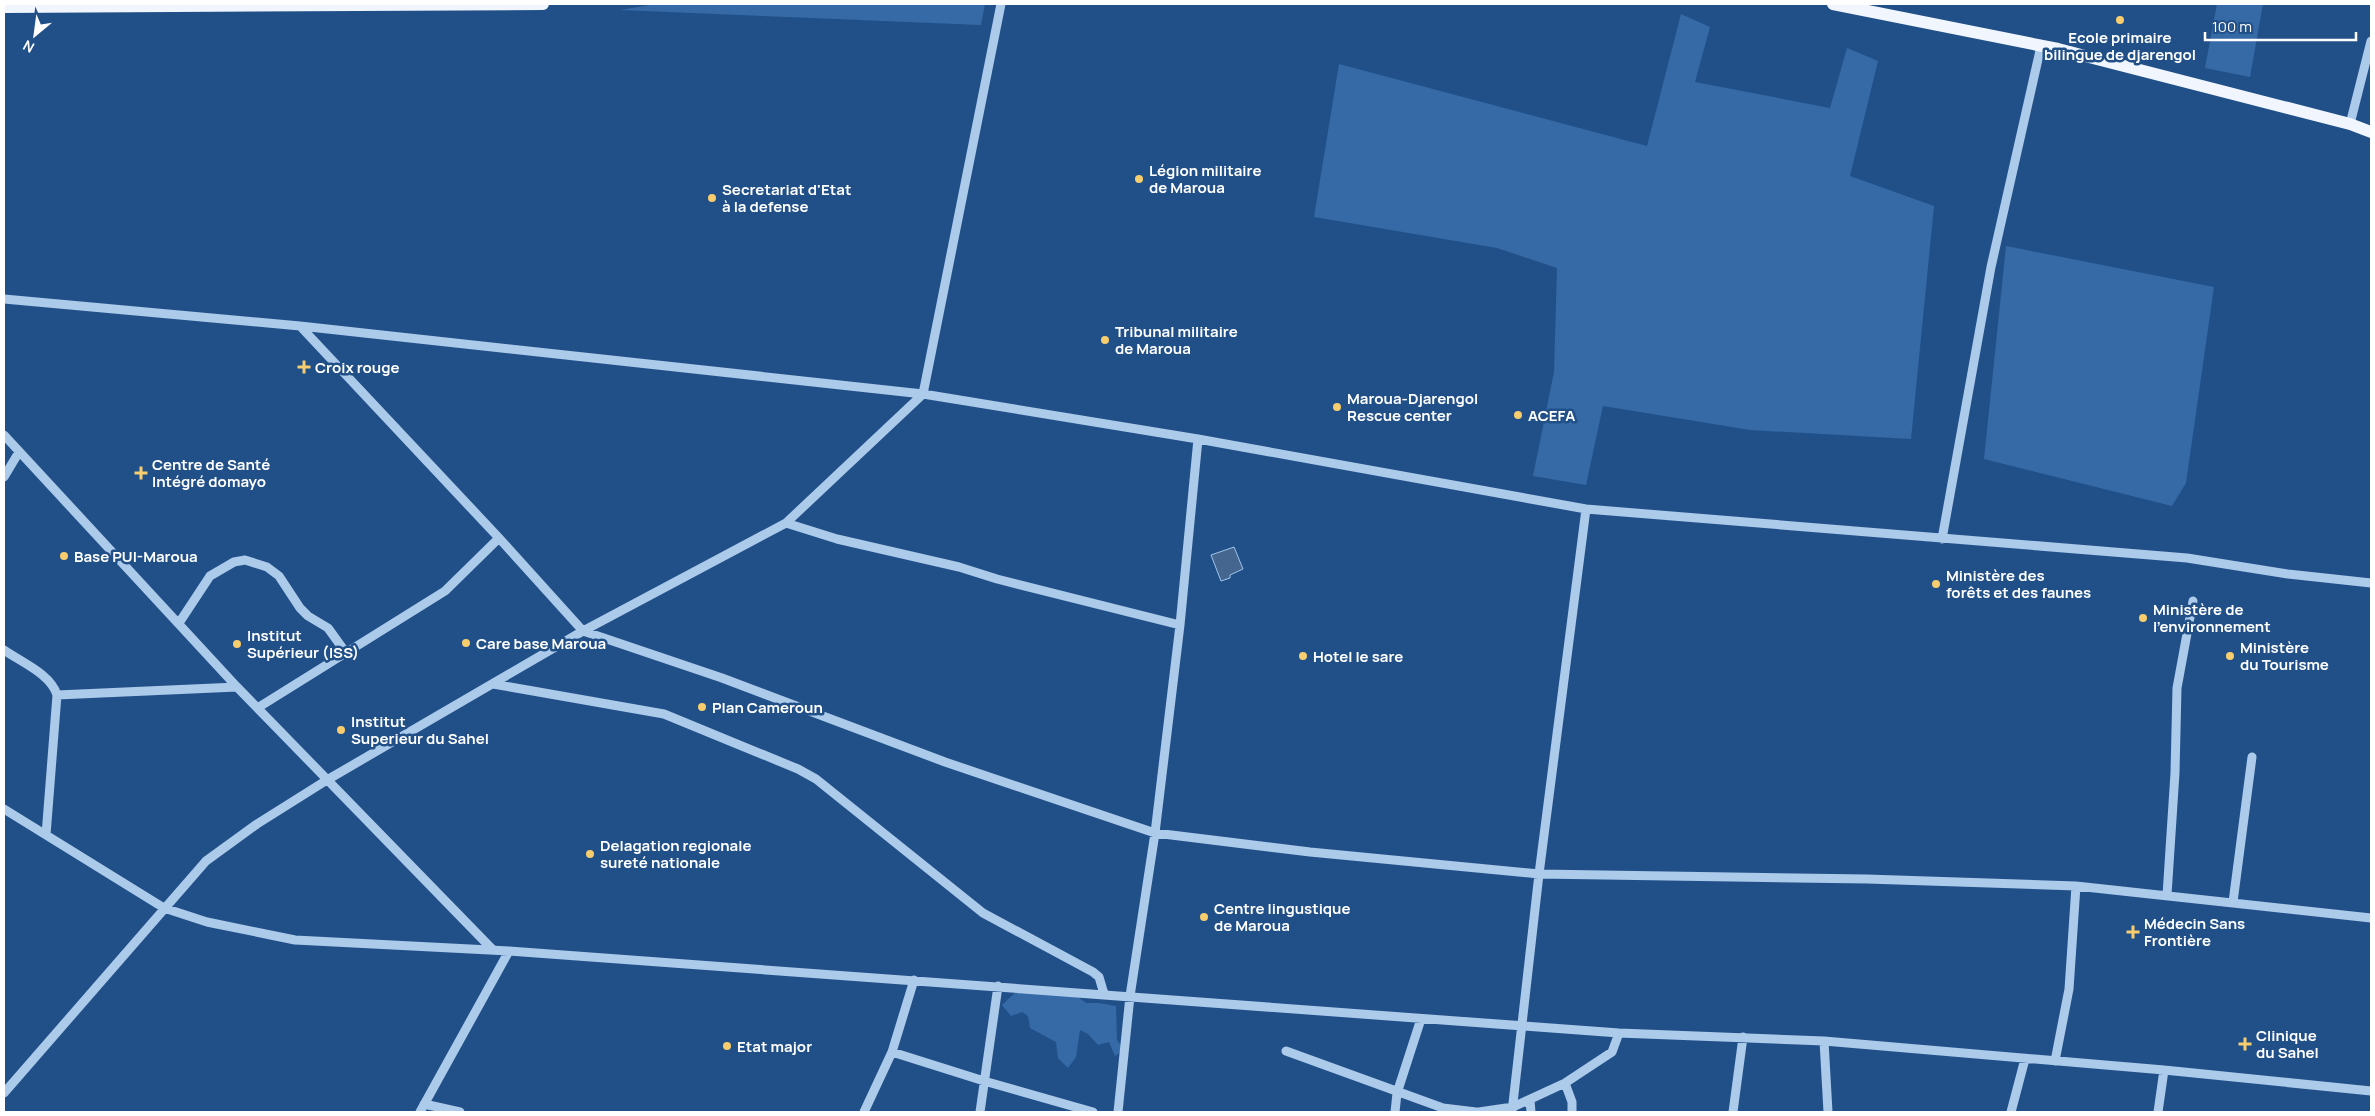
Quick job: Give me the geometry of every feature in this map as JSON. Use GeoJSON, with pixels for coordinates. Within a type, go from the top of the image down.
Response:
{"type":"FeatureCollection","features":[{"type":"Feature","properties":{"kind":"main road"},"geometry":{"type":"LineString","coordinates":[[4,7],[543,4]]}},
{"type":"Feature","properties":{"kind":"main road"},"geometry":{"type":"LineString","coordinates":[[1833,4],[2041,46],[2350,124],[2371,132]]}},
{"type":"Feature","properties":{"kind":"street"},"geometry":{"type":"LineString","coordinates":[[4,1093],[206,861],[257,824],[326,780],[583,631],[786,523],[923,394],[1001,4]]}},
{"type":"Feature","properties":{"kind":"street"},"geometry":{"type":"LineString","coordinates":[[2350,124],[2371,41]]}},
{"type":"Feature","properties":{"kind":"street"},"geometry":{"type":"LineString","coordinates":[[1942,539],[1991,267],[2041,46]]}},
{"type":"Feature","properties":{"kind":"street"},"geometry":{"type":"LineString","coordinates":[[4,299],[300,326],[923,394],[1198,439],[1586,509],[2187,558],[2288,574],[2371,583]]}},
{"type":"Feature","properties":{"kind":"street"},"geometry":{"type":"LineString","coordinates":[[300,326],[499,538],[583,631],[722,678],[945,762],[1155,833],[1310,852],[1539,874],[1867,879],[2076,886],[2371,918]]}},
{"type":"Feature","properties":{"kind":"street"},"geometry":{"type":"LineString","coordinates":[[4,435],[180,623],[237,687],[493,950]]}},
{"type":"Feature","properties":{"kind":"street"},"geometry":{"type":"LineString","coordinates":[[1118,1112],[1130,996],[1155,833],[1180,625],[1198,439]]}},
{"type":"Feature","properties":{"kind":"street"},"geometry":{"type":"LineString","coordinates":[[4,478],[19,452]]}},
{"type":"Feature","properties":{"kind":"street"},"geometry":{"type":"LineString","coordinates":[[1513,1110],[1524,1025],[1539,874],[1586,509]]}},
{"type":"Feature","properties":{"kind":"street"},"geometry":{"type":"LineString","coordinates":[[786,523],[837,539],[935,561],[1180,625]]}},
{"type":"Feature","properties":{"kind":"street"},"geometry":{"type":"LineString","coordinates":[[258,707],[445,591],[499,538]]}},
{"type":"Feature","properties":{"kind":"street"},"geometry":{"type":"LineString","coordinates":[[180,623],[210,576],[234,562],[245,560],[267,567],[279,576],[300,608],[308,616],[328,628],[346,653]]}},
{"type":"Feature","properties":{"kind":"street"},"geometry":{"type":"LineString","coordinates":[[2166,895],[2175,774],[2177,688],[2193,601]]}},
{"type":"Feature","properties":{"kind":"street"},"geometry":{"type":"LineString","coordinates":[[4,650],[47,679],[55,687],[57,695],[46,835]]}},
{"type":"Feature","properties":{"kind":"street"},"geometry":{"type":"LineString","coordinates":[[493,684],[664,714],[798,769],[816,779],[983,913],[1094,972],[1099,977],[1104,994]]}},
{"type":"Feature","properties":{"kind":"street"},"geometry":{"type":"LineString","coordinates":[[57,695],[237,687]]}},
{"type":"Feature","properties":{"kind":"street"},"geometry":{"type":"LineString","coordinates":[[2233,902],[2252,757]]}},
{"type":"Feature","properties":{"kind":"street"},"geometry":{"type":"LineString","coordinates":[[4,809],[164,908],[207,922],[295,940],[509,951],[1619,1033],[1824,1041],[2164,1070],[2371,1091]]}},
{"type":"Feature","properties":{"kind":"street"},"geometry":{"type":"LineString","coordinates":[[2055,1061],[2069,988],[2076,886]]}},
{"type":"Feature","properties":{"kind":"street"},"geometry":{"type":"LineString","coordinates":[[460,1112],[422,1108],[509,951]]}},
{"type":"Feature","properties":{"kind":"street"},"geometry":{"type":"LineString","coordinates":[[864,1112],[892,1052],[914,980]]}},
{"type":"Feature","properties":{"kind":"street"},"geometry":{"type":"LineString","coordinates":[[980,1112],[998,986]]}},
{"type":"Feature","properties":{"kind":"street"},"geometry":{"type":"LineString","coordinates":[[1394,1112],[1397,1093],[1421,1019]]}},
{"type":"Feature","properties":{"kind":"street"},"geometry":{"type":"LineString","coordinates":[[1286,1051],[1442,1108],[1477,1112],[1513,1110],[1565,1083],[1612,1052],[1619,1033]]}},
{"type":"Feature","properties":{"kind":"street"},"geometry":{"type":"LineString","coordinates":[[1733,1112],[1743,1037]]}},
{"type":"Feature","properties":{"kind":"street"},"geometry":{"type":"LineString","coordinates":[[1824,1041],[1828,1112]]}},
{"type":"Feature","properties":{"kind":"street"},"geometry":{"type":"LineString","coordinates":[[892,1052],[1093,1112]]}},
{"type":"Feature","properties":{"kind":"street"},"geometry":{"type":"LineString","coordinates":[[2011,1112],[2024,1059]]}},
{"type":"Feature","properties":{"kind":"street"},"geometry":{"type":"LineString","coordinates":[[2158,1112],[2164,1070]]}},
{"type":"Feature","properties":{"kind":"street"},"geometry":{"type":"LineString","coordinates":[[1565,1083],[1572,1102],[1572,1112]]}},
{"type":"Feature","properties":{"kind":"street"},"geometry":{"type":"LineString","coordinates":[[1530,1100],[1531,1112]]}},
{"type":"Feature","properties":{"kind":"shaded area"},"geometry":{"type":"Polygon","coordinates":[[[656,4],[985,4],[981,25],[620,10],[656,4]]]}},
{"type":"Feature","properties":{"kind":"shaded area"},"geometry":{"type":"Polygon","coordinates":[[[2217,4],[2263,4],[2250,77],[2205,68],[2217,4]]]}},
{"type":"Feature","properties":{"kind":"shaded area"},"geometry":{"type":"Polygon","coordinates":[[[1681,14],[1710,27],[1695,82],[1830,108],[1847,48],[1878,61],[1850,176],[1934,206],[1911,439],[1750,430],[1603,406],[1586,485],[1533,476],[1554,372],[1557,268],[1497,248],[1314,217],[1339,64],[1647,146],[1681,14]]]}},
{"type":"Feature","properties":{"kind":"shaded area"},"geometry":{"type":"Polygon","coordinates":[[[2006,246],[2214,287],[2186,483],[2172,506],[1984,459],[2006,246]]]}},
{"type":"Feature","properties":{"kind":"shaded area"},"geometry":{"type":"Polygon","coordinates":[[[1234,547],[1243,569],[1230,575],[1230,578],[1221,581],[1211,555],[1234,547]]]}},
{"type":"Feature","properties":{"kind":"shaded area"},"geometry":{"type":"Polygon","coordinates":[[[1020,988],[1070,991],[1086,1003],[1116,1006],[1117,1040],[1124,1050],[1115,1056],[1109,1042],[1098,1045],[1088,1034],[1080,1030],[1076,1057],[1068,1068],[1058,1058],[1056,1042],[1030,1028],[1028,1016],[1022,1012],[1011,1016],[1002,1005],[1020,988]]]}},
{"type":"Feature","properties":{"kind":"place","name":"Ecole primaire bilingue de djarengol"},"geometry":{"type":"Point","coordinates":[2120,20]}},
{"type":"Feature","properties":{"kind":"place","name":"Légion militaire de Maroua"},"geometry":{"type":"Point","coordinates":[1139,179]}},
{"type":"Feature","properties":{"kind":"place","name":"Secretariat d'Etat à la defense"},"geometry":{"type":"Point","coordinates":[712,198]}},
{"type":"Feature","properties":{"kind":"place","name":"Tribunal militaire de Maroua"},"geometry":{"type":"Point","coordinates":[1105,340]}},
{"type":"Feature","properties":{"kind":"place","name":"Croix rouge"},"geometry":{"type":"Point","coordinates":[304,367]}},
{"type":"Feature","properties":{"kind":"place","name":"Maroua-Djarengol Rescue center"},"geometry":{"type":"Point","coordinates":[1337,407]}},
{"type":"Feature","properties":{"kind":"place","name":"ACEFA"},"geometry":{"type":"Point","coordinates":[1518,415]}},
{"type":"Feature","properties":{"kind":"place","name":"Centre de Santé Intégré domayo"},"geometry":{"type":"Point","coordinates":[141,473]}},
{"type":"Feature","properties":{"kind":"place","name":"Base PUI-Maroua"},"geometry":{"type":"Point","coordinates":[64,556]}},
{"type":"Feature","properties":{"kind":"place","name":"Ministère des forêts et des faunes"},"geometry":{"type":"Point","coordinates":[1936,584]}},
{"type":"Feature","properties":{"kind":"place","name":"Ministère de l'environnement"},"geometry":{"type":"Point","coordinates":[2143,618]}},
{"type":"Feature","properties":{"kind":"place","name":"Care base Maroua"},"geometry":{"type":"Point","coordinates":[466,643]}},
{"type":"Feature","properties":{"kind":"place","name":"Institut Supérieur (ISS)"},"geometry":{"type":"Point","coordinates":[237,644]}},
{"type":"Feature","properties":{"kind":"place","name":"Hotel le sare"},"geometry":{"type":"Point","coordinates":[1303,656]}},
{"type":"Feature","properties":{"kind":"place","name":"Ministère du Tourisme"},"geometry":{"type":"Point","coordinates":[2230,656]}},
{"type":"Feature","properties":{"kind":"place","name":"Plan Cameroun"},"geometry":{"type":"Point","coordinates":[702,707]}},
{"type":"Feature","properties":{"kind":"place","name":"Institut Superieur du Sahel"},"geometry":{"type":"Point","coordinates":[341,730]}},
{"type":"Feature","properties":{"kind":"place","name":"Delagation regionale sureté nationale"},"geometry":{"type":"Point","coordinates":[590,854]}},
{"type":"Feature","properties":{"kind":"place","name":"Centre lingustique de Maroua"},"geometry":{"type":"Point","coordinates":[1204,917]}},
{"type":"Feature","properties":{"kind":"place","name":"Médecin Sans Frontière"},"geometry":{"type":"Point","coordinates":[2133,932]}},
{"type":"Feature","properties":{"kind":"place","name":"Clinique du Sahel"},"geometry":{"type":"Point","coordinates":[2245,1044]}},
{"type":"Feature","properties":{"kind":"place","name":"Etat major"},"geometry":{"type":"Point","coordinates":[727,1046]}}]}
